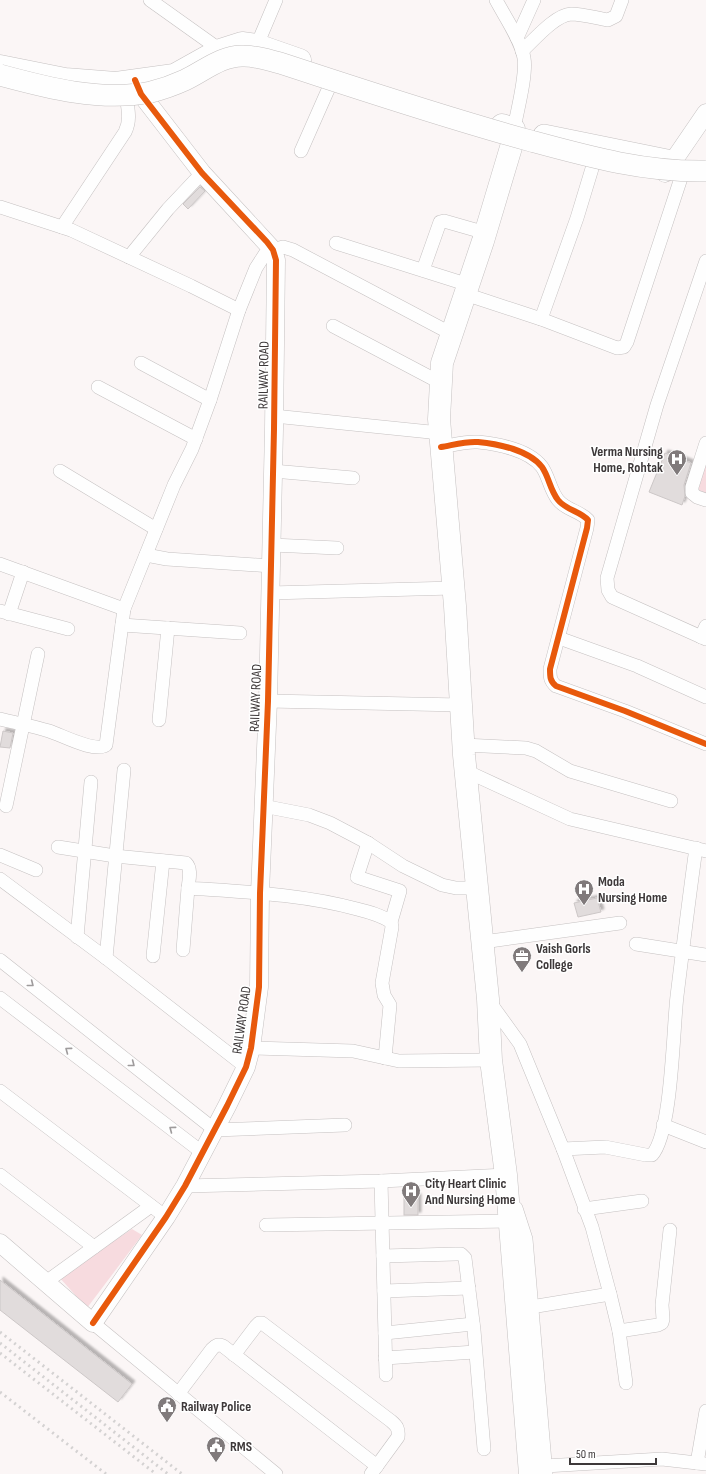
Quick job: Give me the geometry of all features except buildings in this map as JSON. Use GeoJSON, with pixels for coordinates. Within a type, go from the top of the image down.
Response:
{"type":"FeatureCollection","features":[{"type":"Feature","properties":{"kind":"highway"},"geometry":{"type":"LineString","coordinates":[[0,79],[60,91],[115,97],[227,54],[242,43],[257,45],[357,79],[513,136]]}},
{"type":"Feature","properties":{"kind":"highway"},"geometry":{"type":"LineString","coordinates":[[227,54],[253,55],[331,83],[513,136]]}},
{"type":"Feature","properties":{"kind":"highway"},"geometry":{"type":"LineString","coordinates":[[0,66],[65,79],[116,83],[134,90]]}},
{"type":"Feature","properties":{"kind":"highway"},"geometry":{"type":"LineString","coordinates":[[513,136],[486,233],[442,364],[439,419],[466,771],[488,999],[491,1060],[506,1184],[513,1259],[540,1471]]}},
{"type":"Feature","properties":{"kind":"main road"},"geometry":{"type":"LineString","coordinates":[[0,75],[78,93],[125,95],[151,92],[170,86],[226,58],[243,56],[260,58],[288,65],[477,126],[572,152],[616,163],[656,170],[706,171]]}},
{"type":"Feature","properties":{"kind":"main road"},"geometry":{"type":"LineString","coordinates":[[513,136],[594,162],[706,175]]}},
{"type":"Feature","properties":{"kind":"main road"},"geometry":{"type":"LineString","coordinates":[[513,136],[667,161],[673,171]]}},
{"type":"Feature","properties":{"kind":"main road"},"geometry":{"type":"LineString","coordinates":[[673,171],[706,161]]}},
{"type":"Feature","properties":{"kind":"street"},"geometry":{"type":"LineString","coordinates":[[150,0],[227,54]]}},
{"type":"Feature","properties":{"kind":"street"},"geometry":{"type":"LineString","coordinates":[[257,45],[276,0]]}},
{"type":"Feature","properties":{"kind":"street"},"geometry":{"type":"LineString","coordinates":[[496,0],[517,38],[525,64],[513,136]]}},
{"type":"Feature","properties":{"kind":"street"},"geometry":{"type":"LineString","coordinates":[[517,38],[534,0]]}},
{"type":"Feature","properties":{"kind":"street"},"geometry":{"type":"LineString","coordinates":[[522,51],[555,21],[563,16],[580,14],[608,20],[616,16],[622,0]]}},
{"type":"Feature","properties":{"kind":"street"},"geometry":{"type":"LineString","coordinates":[[301,151],[331,83]]}},
{"type":"Feature","properties":{"kind":"street"},"geometry":{"type":"LineString","coordinates":[[134,90],[202,173],[273,250]]}},
{"type":"Feature","properties":{"kind":"street"},"geometry":{"type":"LineString","coordinates":[[62,227],[125,132],[129,124],[134,90]]}},
{"type":"Feature","properties":{"kind":"street"},"geometry":{"type":"LineString","coordinates":[[336,243],[423,270],[467,290],[541,319],[618,348],[624,347],[627,342],[673,171],[706,113]]}},
{"type":"Feature","properties":{"kind":"street"},"geometry":{"type":"LineString","coordinates":[[541,319],[577,218],[594,162]]}},
{"type":"Feature","properties":{"kind":"street"},"geometry":{"type":"LineString","coordinates":[[129,257],[173,203],[202,173]]}},
{"type":"Feature","properties":{"kind":"street"},"geometry":{"type":"LineString","coordinates":[[0,207],[72,230],[239,310]]}},
{"type":"Feature","properties":{"kind":"street"},"geometry":{"type":"LineString","coordinates":[[423,270],[440,222],[444,221],[486,233]]}},
{"type":"Feature","properties":{"kind":"street"},"geometry":{"type":"LineString","coordinates":[[0,719],[50,731],[77,743],[101,747],[106,745],[124,609],[174,485],[196,439],[239,310],[256,268],[265,254],[283,247],[293,250],[452,334]]}},
{"type":"Feature","properties":{"kind":"street","name":"RAILWAY ROAD"},"geometry":{"type":"LineString","coordinates":[[93,1323],[166,1217],[185,1186],[246,1067],[251,1048],[259,987],[260,893],[268,701],[276,276],[276,260],[273,250]]}},
{"type":"Feature","properties":{"kind":"street"},"geometry":{"type":"LineString","coordinates":[[704,634],[612,597],[608,590],[607,578],[657,405],[706,261]]}},
{"type":"Feature","properties":{"kind":"street"},"geometry":{"type":"LineString","coordinates":[[333,326],[441,384]]}},
{"type":"Feature","properties":{"kind":"street"},"geometry":{"type":"LineString","coordinates":[[141,363],[210,400]]}},
{"type":"Feature","properties":{"kind":"street"},"geometry":{"type":"LineString","coordinates":[[98,388],[196,439]]}},
{"type":"Feature","properties":{"kind":"street"},"geometry":{"type":"LineString","coordinates":[[274,416],[441,440],[477,442],[507,447],[530,456],[545,471],[558,500],[563,505],[585,516],[588,520],[550,669],[550,678],[552,682],[556,686],[625,711],[706,744]]}},
{"type":"Feature","properties":{"kind":"street"},"geometry":{"type":"LineString","coordinates":[[706,443],[692,487],[692,493],[697,497],[706,500]]}},
{"type":"Feature","properties":{"kind":"street"},"geometry":{"type":"LineString","coordinates":[[60,471],[156,529]]}},
{"type":"Feature","properties":{"kind":"street"},"geometry":{"type":"LineString","coordinates":[[273,472],[353,478]]}},
{"type":"Feature","properties":{"kind":"street"},"geometry":{"type":"LineString","coordinates":[[272,544],[337,548]]}},
{"type":"Feature","properties":{"kind":"street"},"geometry":{"type":"LineString","coordinates":[[146,555],[167,559],[271,566]]}},
{"type":"Feature","properties":{"kind":"street"},"geometry":{"type":"LineString","coordinates":[[0,564],[124,609]]}},
{"type":"Feature","properties":{"kind":"street"},"geometry":{"type":"LineString","coordinates":[[22,572],[4,612],[68,630]]}},
{"type":"Feature","properties":{"kind":"street"},"geometry":{"type":"LineString","coordinates":[[270,593],[453,588]]}},
{"type":"Feature","properties":{"kind":"street"},"geometry":{"type":"LineString","coordinates":[[122,625],[240,633]]}},
{"type":"Feature","properties":{"kind":"street"},"geometry":{"type":"LineString","coordinates":[[160,720],[168,628]]}},
{"type":"Feature","properties":{"kind":"street"},"geometry":{"type":"LineString","coordinates":[[559,638],[637,666],[706,696]]}},
{"type":"Feature","properties":{"kind":"street"},"geometry":{"type":"LineString","coordinates":[[6,806],[38,654]]}},
{"type":"Feature","properties":{"kind":"street"},"geometry":{"type":"LineString","coordinates":[[268,701],[461,705]]}},
{"type":"Feature","properties":{"kind":"street"},"geometry":{"type":"LineString","coordinates":[[464,745],[526,748],[536,751],[570,771],[671,800]]}},
{"type":"Feature","properties":{"kind":"street"},"geometry":{"type":"LineString","coordinates":[[106,958],[124,770]]}},
{"type":"Feature","properties":{"kind":"street"},"geometry":{"type":"LineString","coordinates":[[466,771],[570,818],[701,850],[683,951],[677,998],[667,1108],[658,1144],[652,1154],[646,1155],[605,1147],[563,1148]]}},
{"type":"Feature","properties":{"kind":"street"},"geometry":{"type":"LineString","coordinates":[[76,937],[91,782]]}},
{"type":"Feature","properties":{"kind":"street"},"geometry":{"type":"LineString","coordinates":[[263,806],[308,815],[330,823],[368,843],[403,866],[442,885],[456,888],[477,888]]}},
{"type":"Feature","properties":{"kind":"street"},"geometry":{"type":"LineString","coordinates":[[368,843],[357,877],[400,891],[392,922],[382,983],[384,995],[390,1005],[385,1058]]}},
{"type":"Feature","properties":{"kind":"street"},"geometry":{"type":"LineString","coordinates":[[58,847],[115,856],[186,863],[190,870],[183,950]]}},
{"type":"Feature","properties":{"kind":"street"},"geometry":{"type":"LineString","coordinates":[[0,856],[36,870]]}},
{"type":"Feature","properties":{"kind":"street"},"geometry":{"type":"LineString","coordinates":[[153,956],[163,860]]}},
{"type":"Feature","properties":{"kind":"street"},"geometry":{"type":"LineString","coordinates":[[0,878],[246,1067]]}},
{"type":"Feature","properties":{"kind":"street"},"geometry":{"type":"LineString","coordinates":[[188,888],[306,897],[380,915],[392,922]]}},
{"type":"Feature","properties":{"kind":"street"},"geometry":{"type":"LineString","coordinates":[[483,942],[620,923]]}},
{"type":"Feature","properties":{"kind":"street"},"geometry":{"type":"LineString","coordinates":[[636,944],[706,955]]}},
{"type":"Feature","properties":{"kind":"street"},"geometry":{"type":"LineString","coordinates":[[0,960],[215,1130],[345,1125]]}},
{"type":"Feature","properties":{"kind":"street"},"geometry":{"type":"LineString","coordinates":[[0,998],[202,1153]]}},
{"type":"Feature","properties":{"kind":"street"},"geometry":{"type":"LineString","coordinates":[[488,999],[520,1044],[563,1148],[592,1228],[619,1332],[626,1383]]}},
{"type":"Feature","properties":{"kind":"street"},"geometry":{"type":"LineString","coordinates":[[251,1048],[353,1051],[399,1060],[491,1060]]}},
{"type":"Feature","properties":{"kind":"street"},"geometry":{"type":"LineString","coordinates":[[0,1091],[166,1217]]}},
{"type":"Feature","properties":{"kind":"street"},"geometry":{"type":"LineString","coordinates":[[663,1125],[706,1142]]}},
{"type":"Feature","properties":{"kind":"street"},"geometry":{"type":"LineString","coordinates":[[0,1174],[94,1247]]}},
{"type":"Feature","properties":{"kind":"street"},"geometry":{"type":"LineString","coordinates":[[381,1181],[386,1375]]}},
{"type":"Feature","properties":{"kind":"street"},"geometry":{"type":"LineString","coordinates":[[185,1186],[381,1181],[506,1184],[514,1202],[526,1239],[540,1471],[662,1459],[702,1463],[706,1411]]}},
{"type":"Feature","properties":{"kind":"street"},"geometry":{"type":"LineString","coordinates":[[584,1209],[642,1201]]}},
{"type":"Feature","properties":{"kind":"street"},"geometry":{"type":"LineString","coordinates":[[46,1282],[151,1206]]}},
{"type":"Feature","properties":{"kind":"street"},"geometry":{"type":"LineString","coordinates":[[266,1225],[382,1223],[510,1229],[502,1250],[520,1474]]}},
{"type":"Feature","properties":{"kind":"street"},"geometry":{"type":"LineString","coordinates":[[619,1332],[658,1325],[662,1322],[662,1305],[670,1230]]}},
{"type":"Feature","properties":{"kind":"street"},"geometry":{"type":"LineString","coordinates":[[0,1243],[93,1323],[276,1474]]}},
{"type":"Feature","properties":{"kind":"street"},"geometry":{"type":"LineString","coordinates":[[383,1256],[461,1254],[465,1258],[473,1324],[484,1449]]}},
{"type":"Feature","properties":{"kind":"street"},"geometry":{"type":"LineString","coordinates":[[384,1291],[469,1288]]}},
{"type":"Feature","properties":{"kind":"street"},"geometry":{"type":"LineString","coordinates":[[531,1307],[610,1294]]}},
{"type":"Feature","properties":{"kind":"street"},"geometry":{"type":"LineString","coordinates":[[178,1394],[215,1346],[219,1344],[374,1470],[398,1436],[396,1426],[391,1421],[262,1323],[259,1323],[256,1326],[234,1355]]}},
{"type":"Feature","properties":{"kind":"street"},"geometry":{"type":"LineString","coordinates":[[385,1333],[473,1324]]}},
{"type":"Feature","properties":{"kind":"street"},"geometry":{"type":"LineString","coordinates":[[386,1358],[475,1352]]}},
{"type":"Feature","properties":{"kind":"shaded area"},"geometry":{"type":"Polygon","coordinates":[[[706,459],[706,495],[696,491],[706,459]]]}},
{"type":"Feature","properties":{"kind":"shaded area"},"geometry":{"type":"Polygon","coordinates":[[[132,1229],[142,1235],[87,1308],[59,1277],[132,1229]]]}},
{"type":"Feature","properties":{"kind":"railway"},"geometry":{"type":"LineString","coordinates":[[0,1332],[182,1474]]}},
{"type":"Feature","properties":{"kind":"railway"},"geometry":{"type":"LineString","coordinates":[[0,1343],[168,1474]]}},
{"type":"Feature","properties":{"kind":"railway"},"geometry":{"type":"LineString","coordinates":[[0,1353],[156,1474]]}},
{"type":"Feature","properties":{"kind":"railway"},"geometry":{"type":"LineString","coordinates":[[0,1392],[106,1474]]}},
{"type":"Feature","properties":{"kind":"cycle path"},"geometry":{"type":"LineString","coordinates":[[93,1323],[166,1217],[185,1186],[227,1106],[246,1067],[251,1048],[259,987],[260,893],[268,701],[276,260],[273,250],[267,242],[202,173],[141,94],[135,80]]}},
{"type":"Feature","properties":{"kind":"cycle path"},"geometry":{"type":"LineString","coordinates":[[441,447],[478,442],[504,446],[521,452],[529,456],[542,467],[558,500],[588,520],[550,669],[551,679],[554,684],[706,744]]}},
{"type":"Feature","properties":{"kind":"place","name":"Verma Nursing Home, Rohtak"},"geometry":{"type":"Point","coordinates":[677,476]}},
{"type":"Feature","properties":{"kind":"place","name":"Moda Nursing Home"},"geometry":{"type":"Point","coordinates":[584,906]}},
{"type":"Feature","properties":{"kind":"place","name":"Vaish Gorls College"},"geometry":{"type":"Point","coordinates":[522,973]}},
{"type":"Feature","properties":{"kind":"place","name":"City Heart Clinic And Nursing Home"},"geometry":{"type":"Point","coordinates":[411,1208]}},
{"type":"Feature","properties":{"kind":"place","name":"Railway Police"},"geometry":{"type":"Point","coordinates":[167,1423]}},
{"type":"Feature","properties":{"kind":"place","name":"RMS"},"geometry":{"type":"Point","coordinates":[216,1463]}}]}
